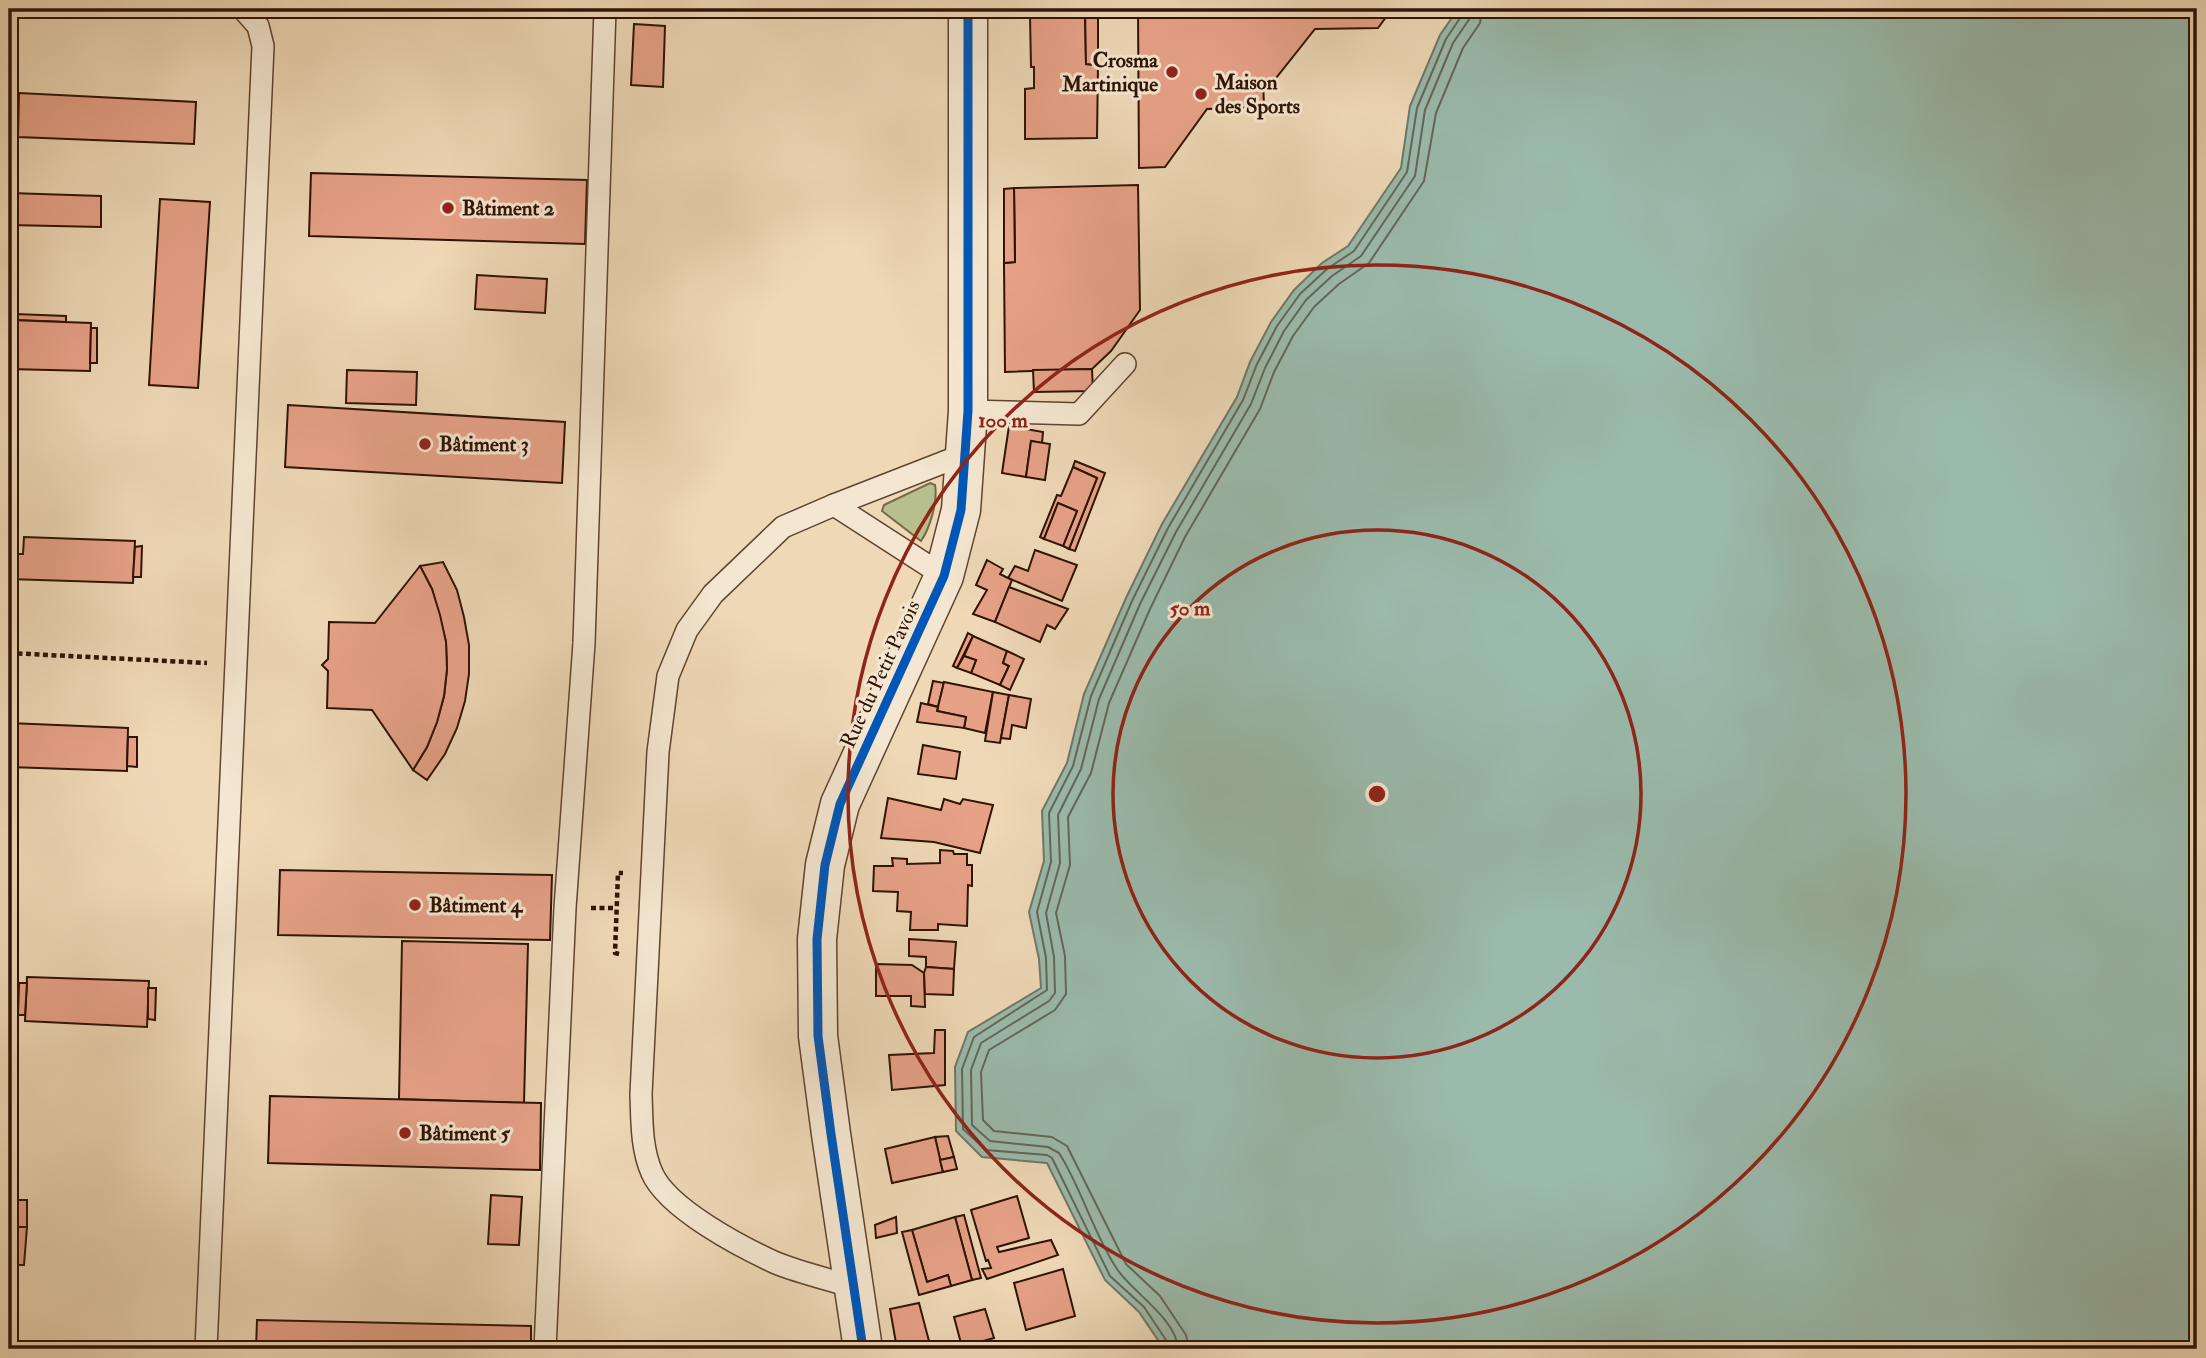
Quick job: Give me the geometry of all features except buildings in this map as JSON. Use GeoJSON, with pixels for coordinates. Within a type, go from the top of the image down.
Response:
{"type":"FeatureCollection","features":[{"type":"Feature","properties":{"kind":"street","name":"Rue du Petit Pavois"},"geometry":{"type":"LineString","coordinates":[[863,1349],[818,1036],[817,939],[825,865],[840,804],[944,576],[961,510],[968,411],[968,9]]}},
{"type":"Feature","properties":{"kind":"lane"},"geometry":{"type":"LineString","coordinates":[[206,1349],[264,46],[258,26],[243,9]]}},
{"type":"Feature","properties":{"kind":"lane"},"geometry":{"type":"LineString","coordinates":[[545,1349],[565,908],[584,643],[605,9]]}},
{"type":"Feature","properties":{"kind":"lane"},"geometry":{"type":"LineString","coordinates":[[968,411],[1079,414],[1125,364]]}},
{"type":"Feature","properties":{"kind":"lane"},"geometry":{"type":"LineString","coordinates":[[853,1287],[777,1263],[704,1224],[674,1201],[653,1175],[644,1148],[640,1094],[658,752],[668,676],[687,630],[713,594],[783,527],[965,454]]}},
{"type":"Feature","properties":{"kind":"lane"},"geometry":{"type":"LineString","coordinates":[[834,505],[944,576]]}},
{"type":"Feature","properties":{"kind":"path"},"geometry":{"type":"LineString","coordinates":[[9,653],[236,665]]}},
{"type":"Feature","properties":{"kind":"path"},"geometry":{"type":"LineString","coordinates":[[615,954],[618,873]]}},
{"type":"Feature","properties":{"kind":"green space"},"geometry":{"type":"Polygon","coordinates":[[[930,483],[935,485],[934,506],[921,541],[882,511],[884,505],[930,483]]]}},
{"type":"Feature","properties":{"kind":"water"},"geometry":{"type":"Polygon","coordinates":[[[1458,9],[2197,9],[2197,1349],[1164,1349],[1139,1312],[1105,1280],[1047,1163],[982,1157],[956,1131],[955,1067],[968,1032],[1041,988],[1039,959],[1029,912],[1044,861],[1042,811],[1067,763],[1084,694],[1126,598],[1162,524],[1237,397],[1250,362],[1271,322],[1294,290],[1322,263],[1348,246],[1401,168],[1410,106],[1440,35],[1458,9]]]}},
{"type":"Feature","properties":{"kind":"cycle path"},"geometry":{"type":"LineString","coordinates":[[863,1349],[818,1036],[817,939],[825,865],[840,804],[944,576],[961,510],[968,411],[968,9]]}},
{"type":"Feature","properties":{"kind":"place","name":"Crosma Martinique"},"geometry":{"type":"Point","coordinates":[1172,72]}},
{"type":"Feature","properties":{"kind":"place","name":"Maison des Sports"},"geometry":{"type":"Point","coordinates":[1201,94]}},
{"type":"Feature","properties":{"kind":"place","name":"Bâtiment 2"},"geometry":{"type":"Point","coordinates":[448,208]}},
{"type":"Feature","properties":{"kind":"place","name":"Bâtiment 3"},"geometry":{"type":"Point","coordinates":[425,444]}},
{"type":"Feature","properties":{"kind":"place","name":"Bâtiment 4"},"geometry":{"type":"Point","coordinates":[415,905]}},
{"type":"Feature","properties":{"kind":"place","name":"Bâtiment 5"},"geometry":{"type":"Point","coordinates":[405,1133]}}]}
